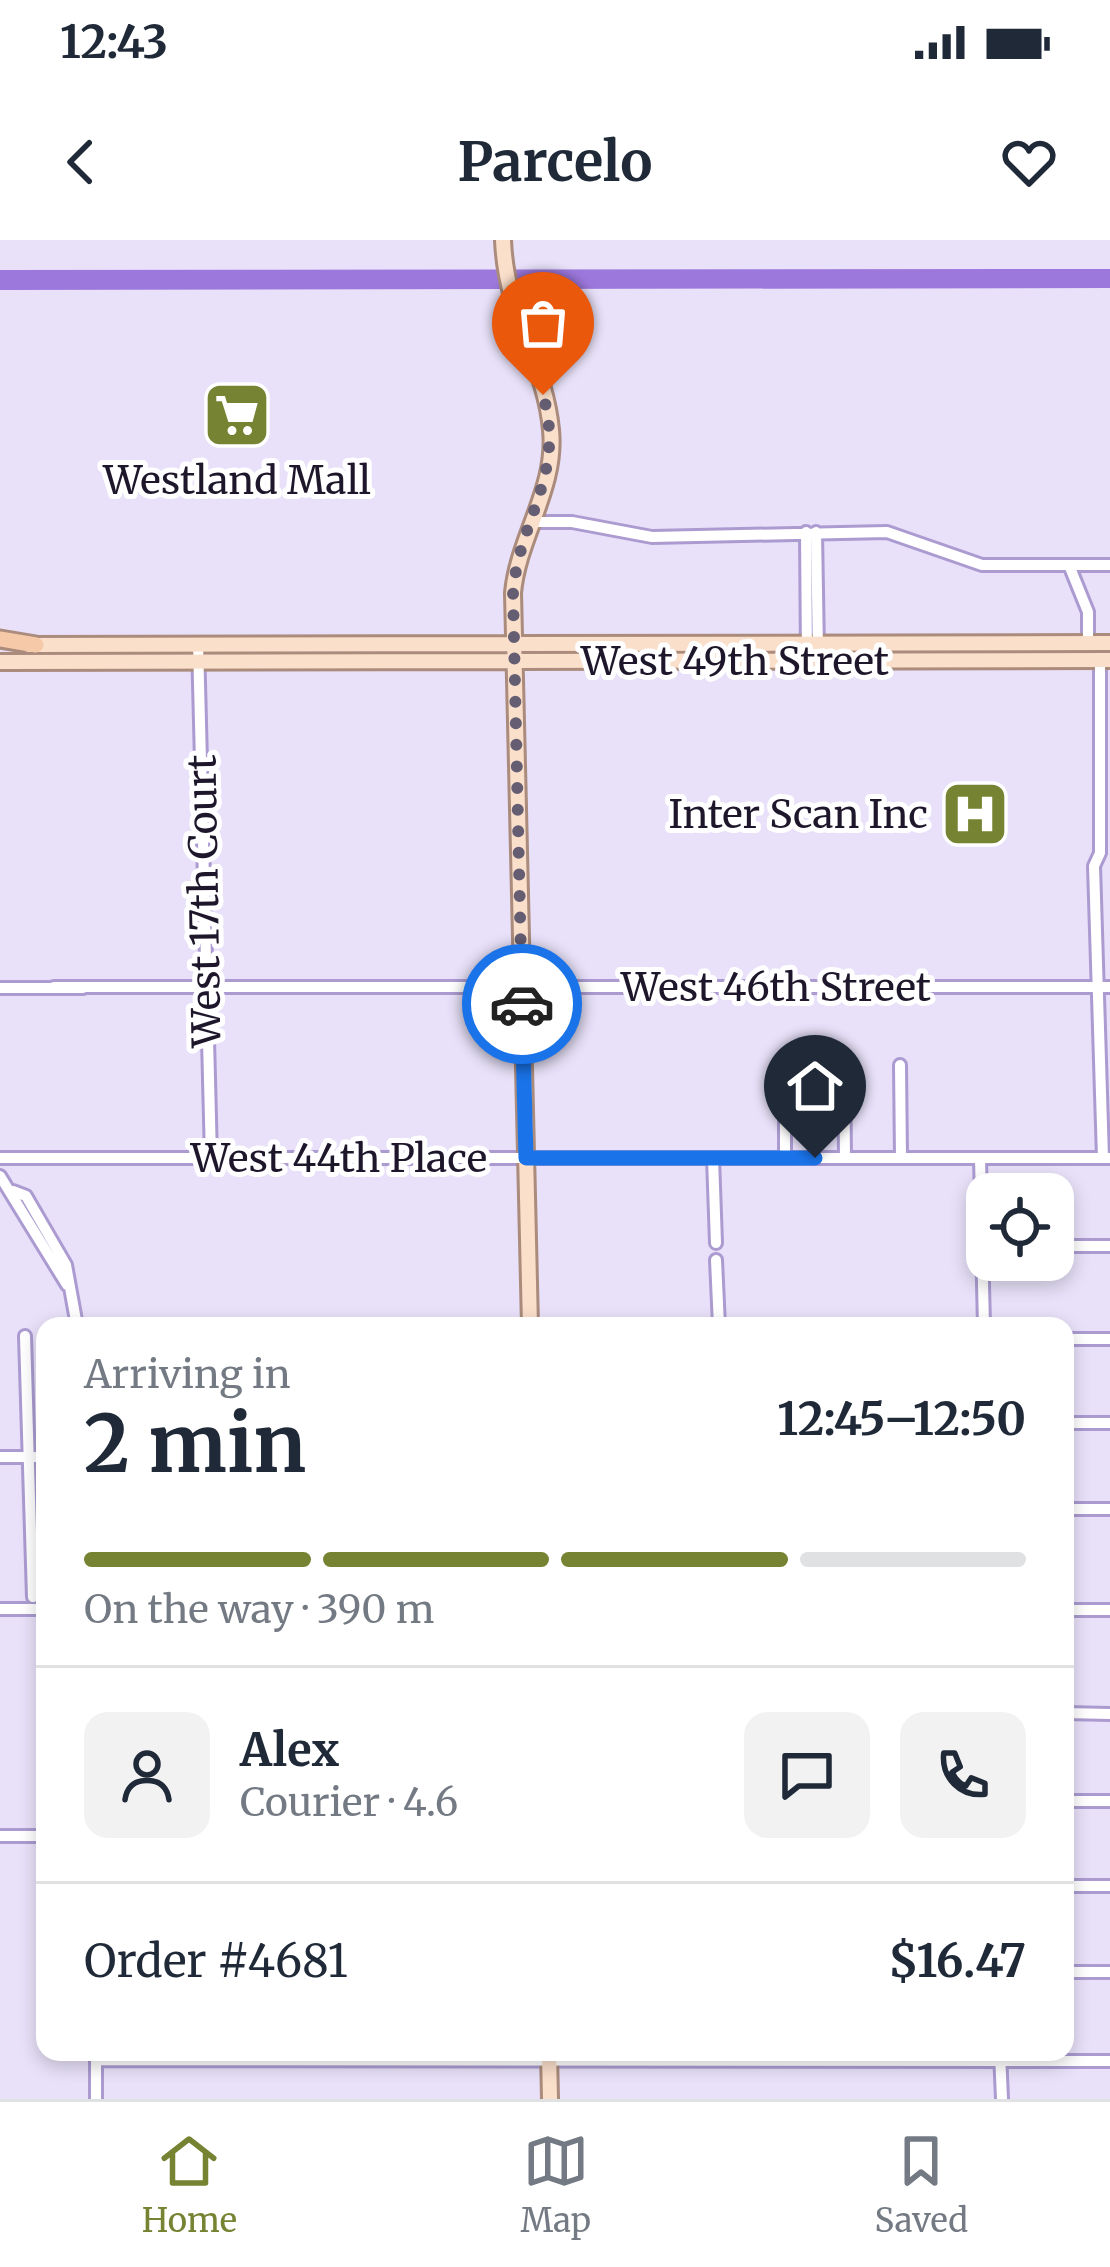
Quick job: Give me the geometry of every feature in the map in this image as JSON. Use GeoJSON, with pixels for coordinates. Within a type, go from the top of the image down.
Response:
{"type":"FeatureCollection","features":[{"type":"Feature","properties":{"kind":"highway"},"geometry":{"type":"LineString","coordinates":[[0,642],[36,645]]}},
{"type":"Feature","properties":{"kind":"main road"},"geometry":{"type":"LineString","coordinates":[[503,240],[508,295],[551,429],[545,487],[515,569],[513,643],[530,1317]]}},
{"type":"Feature","properties":{"kind":"main road"},"geometry":{"type":"LineString","coordinates":[[327,661],[337,651],[378,651],[390,643]]}},
{"type":"Feature","properties":{"kind":"main road"},"geometry":{"type":"LineString","coordinates":[[1010,660],[1078,652],[1088,643]]}},
{"type":"Feature","properties":{"kind":"main road","name":"West 49th Street"},"geometry":{"type":"LineString","coordinates":[[36,645],[1088,643],[1107,654]]}},
{"type":"Feature","properties":{"kind":"main road","name":"West 49th Street"},"geometry":{"type":"LineString","coordinates":[[0,662],[1010,660],[1107,654]]}},
{"type":"Feature","properties":{"kind":"main road"},"geometry":{"type":"LineString","coordinates":[[549,2061],[550,2099]]}},
{"type":"Feature","properties":{"kind":"street"},"geometry":{"type":"LineString","coordinates":[[531,522],[572,522],[652,537],[891,533],[982,565],[1110,566]]}},
{"type":"Feature","properties":{"kind":"street"},"geometry":{"type":"LineString","coordinates":[[811,532],[812,661]]}},
{"type":"Feature","properties":{"kind":"street"},"geometry":{"type":"LineString","coordinates":[[1069,566],[1088,612],[1088,643]]}},
{"type":"Feature","properties":{"kind":"street","name":"West 17th Court"},"geometry":{"type":"LineString","coordinates":[[198,644],[211,1158]]}},
{"type":"Feature","properties":{"kind":"street"},"geometry":{"type":"LineString","coordinates":[[1106,1158],[1103,987],[1094,866],[1105,851],[1107,654]]}},
{"type":"Feature","properties":{"kind":"street","name":"West 46th Street"},"geometry":{"type":"LineString","coordinates":[[0,988],[1103,987]]}},
{"type":"Feature","properties":{"kind":"street"},"geometry":{"type":"LineString","coordinates":[[784,1158],[785,1058],[844,1058],[845,1158]]}},
{"type":"Feature","properties":{"kind":"street"},"geometry":{"type":"LineString","coordinates":[[900,1065],[901,1158]]}},
{"type":"Feature","properties":{"kind":"street","name":"West 44th Place"},"geometry":{"type":"LineString","coordinates":[[0,1158],[1106,1158]]}},
{"type":"Feature","properties":{"kind":"street"},"geometry":{"type":"LineString","coordinates":[[713,1158],[716,1243]]}},
{"type":"Feature","properties":{"kind":"street"},"geometry":{"type":"LineString","coordinates":[[980,1158],[981,1173]]}},
{"type":"Feature","properties":{"kind":"street"},"geometry":{"type":"LineString","coordinates":[[0,1176],[69,1287],[75,1317]]}},
{"type":"Feature","properties":{"kind":"street"},"geometry":{"type":"LineString","coordinates":[[1074,1246],[1110,1246]]}},
{"type":"Feature","properties":{"kind":"street"},"geometry":{"type":"LineString","coordinates":[[716,1260],[718,1317]]}},
{"type":"Feature","properties":{"kind":"street"},"geometry":{"type":"LineString","coordinates":[[984,1317],[985,1281]]}},
{"type":"Feature","properties":{"kind":"street"},"geometry":{"type":"LineString","coordinates":[[26,1336],[33,1597]]}},
{"type":"Feature","properties":{"kind":"street"},"geometry":{"type":"LineString","coordinates":[[1074,1339],[1110,1339]]}},
{"type":"Feature","properties":{"kind":"street"},"geometry":{"type":"LineString","coordinates":[[1074,1424],[1110,1424]]}},
{"type":"Feature","properties":{"kind":"street"},"geometry":{"type":"LineString","coordinates":[[0,1457],[36,1457]]}},
{"type":"Feature","properties":{"kind":"street"},"geometry":{"type":"LineString","coordinates":[[1074,1509],[1110,1509]]}},
{"type":"Feature","properties":{"kind":"street"},"geometry":{"type":"LineString","coordinates":[[0,1609],[36,1609]]}},
{"type":"Feature","properties":{"kind":"street"},"geometry":{"type":"LineString","coordinates":[[1074,1610],[1110,1610]]}},
{"type":"Feature","properties":{"kind":"street"},"geometry":{"type":"LineString","coordinates":[[1074,1714],[1110,1714]]}},
{"type":"Feature","properties":{"kind":"street"},"geometry":{"type":"LineString","coordinates":[[1074,1801],[1110,1801]]}},
{"type":"Feature","properties":{"kind":"street"},"geometry":{"type":"LineString","coordinates":[[0,1836],[36,1836]]}},
{"type":"Feature","properties":{"kind":"street"},"geometry":{"type":"LineString","coordinates":[[1074,1886],[1110,1886]]}},
{"type":"Feature","properties":{"kind":"street"},"geometry":{"type":"LineString","coordinates":[[1074,1972],[1110,1972]]}},
{"type":"Feature","properties":{"kind":"street"},"geometry":{"type":"LineString","coordinates":[[1074,2059],[1110,2061]]}},
{"type":"Feature","properties":{"kind":"street"},"geometry":{"type":"LineString","coordinates":[[96,2061],[96,2099]]}},
{"type":"Feature","properties":{"kind":"street"},"geometry":{"type":"LineString","coordinates":[[1000,2061],[1002,2099]]}},
{"type":"Feature","properties":{"kind":"shaded area"},"geometry":{"type":"Polygon","coordinates":[[[1110,269],[1110,288],[0,290],[0,270],[1110,269]]]}},
{"type":"Feature","properties":{"kind":"way so far"},"geometry":{"type":"LineString","coordinates":[[522,1004],[513,593],[520,548],[550,465],[551,429],[543,395]]}},
{"type":"Feature","properties":{"kind":"place","name":"Westland Mall"},"geometry":{"type":"Point","coordinates":[237,415]}},
{"type":"Feature","properties":{"kind":"place","name":"Inter Scan Inc"},"geometry":{"type":"Point","coordinates":[975,814]}},
{"type":"Feature","properties":{"kind":"route"},"geometry":{"type":"LineString","coordinates":[[522,1004],[526,1158],[815,1158]]}}]}
